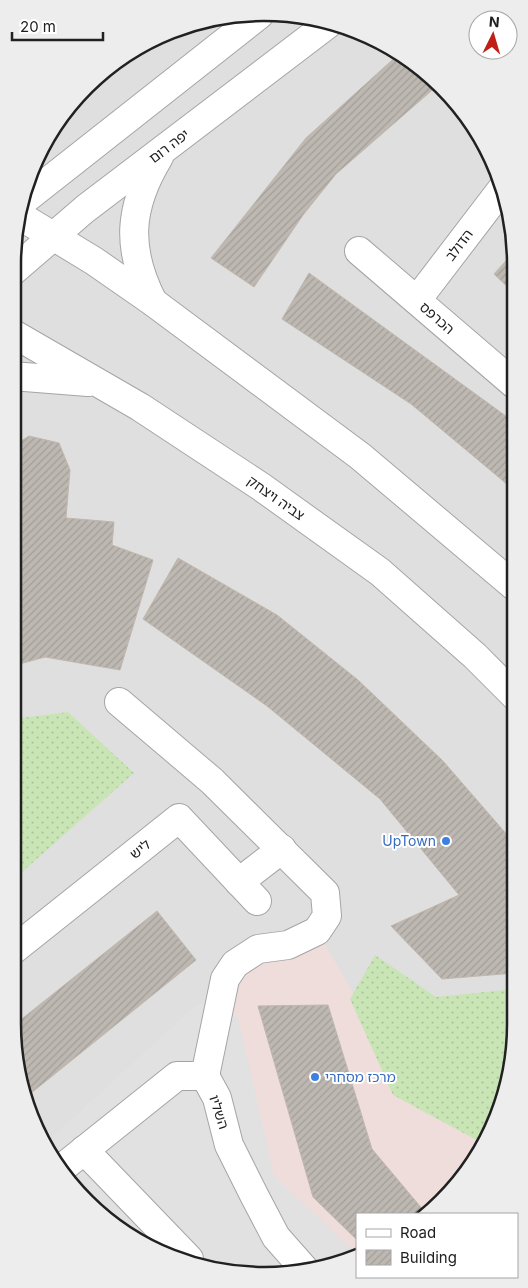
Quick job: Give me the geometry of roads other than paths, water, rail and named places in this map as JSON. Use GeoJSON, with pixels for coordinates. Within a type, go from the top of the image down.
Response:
{"type":"FeatureCollection","features":[{"type":"Feature","properties":{"kind":"street"},"geometry":{"type":"LineString","coordinates":[[32,194],[250,22]]}},
{"type":"Feature","properties":{"kind":"street","name":"יפה רום"},"geometry":{"type":"LineString","coordinates":[[21,264],[85,209],[322,29]]}},
{"type":"Feature","properties":{"kind":"street"},"geometry":{"type":"LineString","coordinates":[[152,302],[138,266],[133,228],[136,208],[145,183],[163,151]]}},
{"type":"Feature","properties":{"kind":"street","name":"הדולב"},"geometry":{"type":"LineString","coordinates":[[417,300],[497,196]]}},
{"type":"Feature","properties":{"kind":"street"},"geometry":{"type":"LineString","coordinates":[[26,219],[54,235],[152,302],[360,456],[507,580]]}},
{"type":"Feature","properties":{"kind":"street","name":"הכרפס"},"geometry":{"type":"LineString","coordinates":[[359,251],[507,378]]}},
{"type":"Feature","properties":{"kind":"street","name":"צביה ויצחק"},"geometry":{"type":"LineString","coordinates":[[21,338],[140,407],[260,486],[380,572],[475,656],[507,688]]}},
{"type":"Feature","properties":{"kind":"street"},"geometry":{"type":"LineString","coordinates":[[21,376],[58,378],[100,384]]}},
{"type":"Feature","properties":{"kind":"street"},"geometry":{"type":"LineString","coordinates":[[66,1165],[177,1076],[205,1076],[225,979],[235,964],[258,949],[288,945],[317,931],[328,916],[325,893],[282,848],[212,781],[119,702]]}},
{"type":"Feature","properties":{"kind":"street","name":"ליש"},"geometry":{"type":"LineString","coordinates":[[21,944],[179,818],[248,892],[282,848]]}},
{"type":"Feature","properties":{"kind":"street","name":"השליו"},"geometry":{"type":"LineString","coordinates":[[205,1076],[217,1098],[229,1145],[254,1196],[276,1237],[300,1264]]}},
{"type":"Feature","properties":{"kind":"street"},"geometry":{"type":"LineString","coordinates":[[84,1150],[183,1253]]}},
{"type":"Feature","properties":{"kind":"place","name":"UpTown"},"geometry":{"type":"Point","coordinates":[446,841]}},
{"type":"Feature","properties":{"kind":"place","name":"מרכז מסחרי"},"geometry":{"type":"Point","coordinates":[315,1077]}}]}
